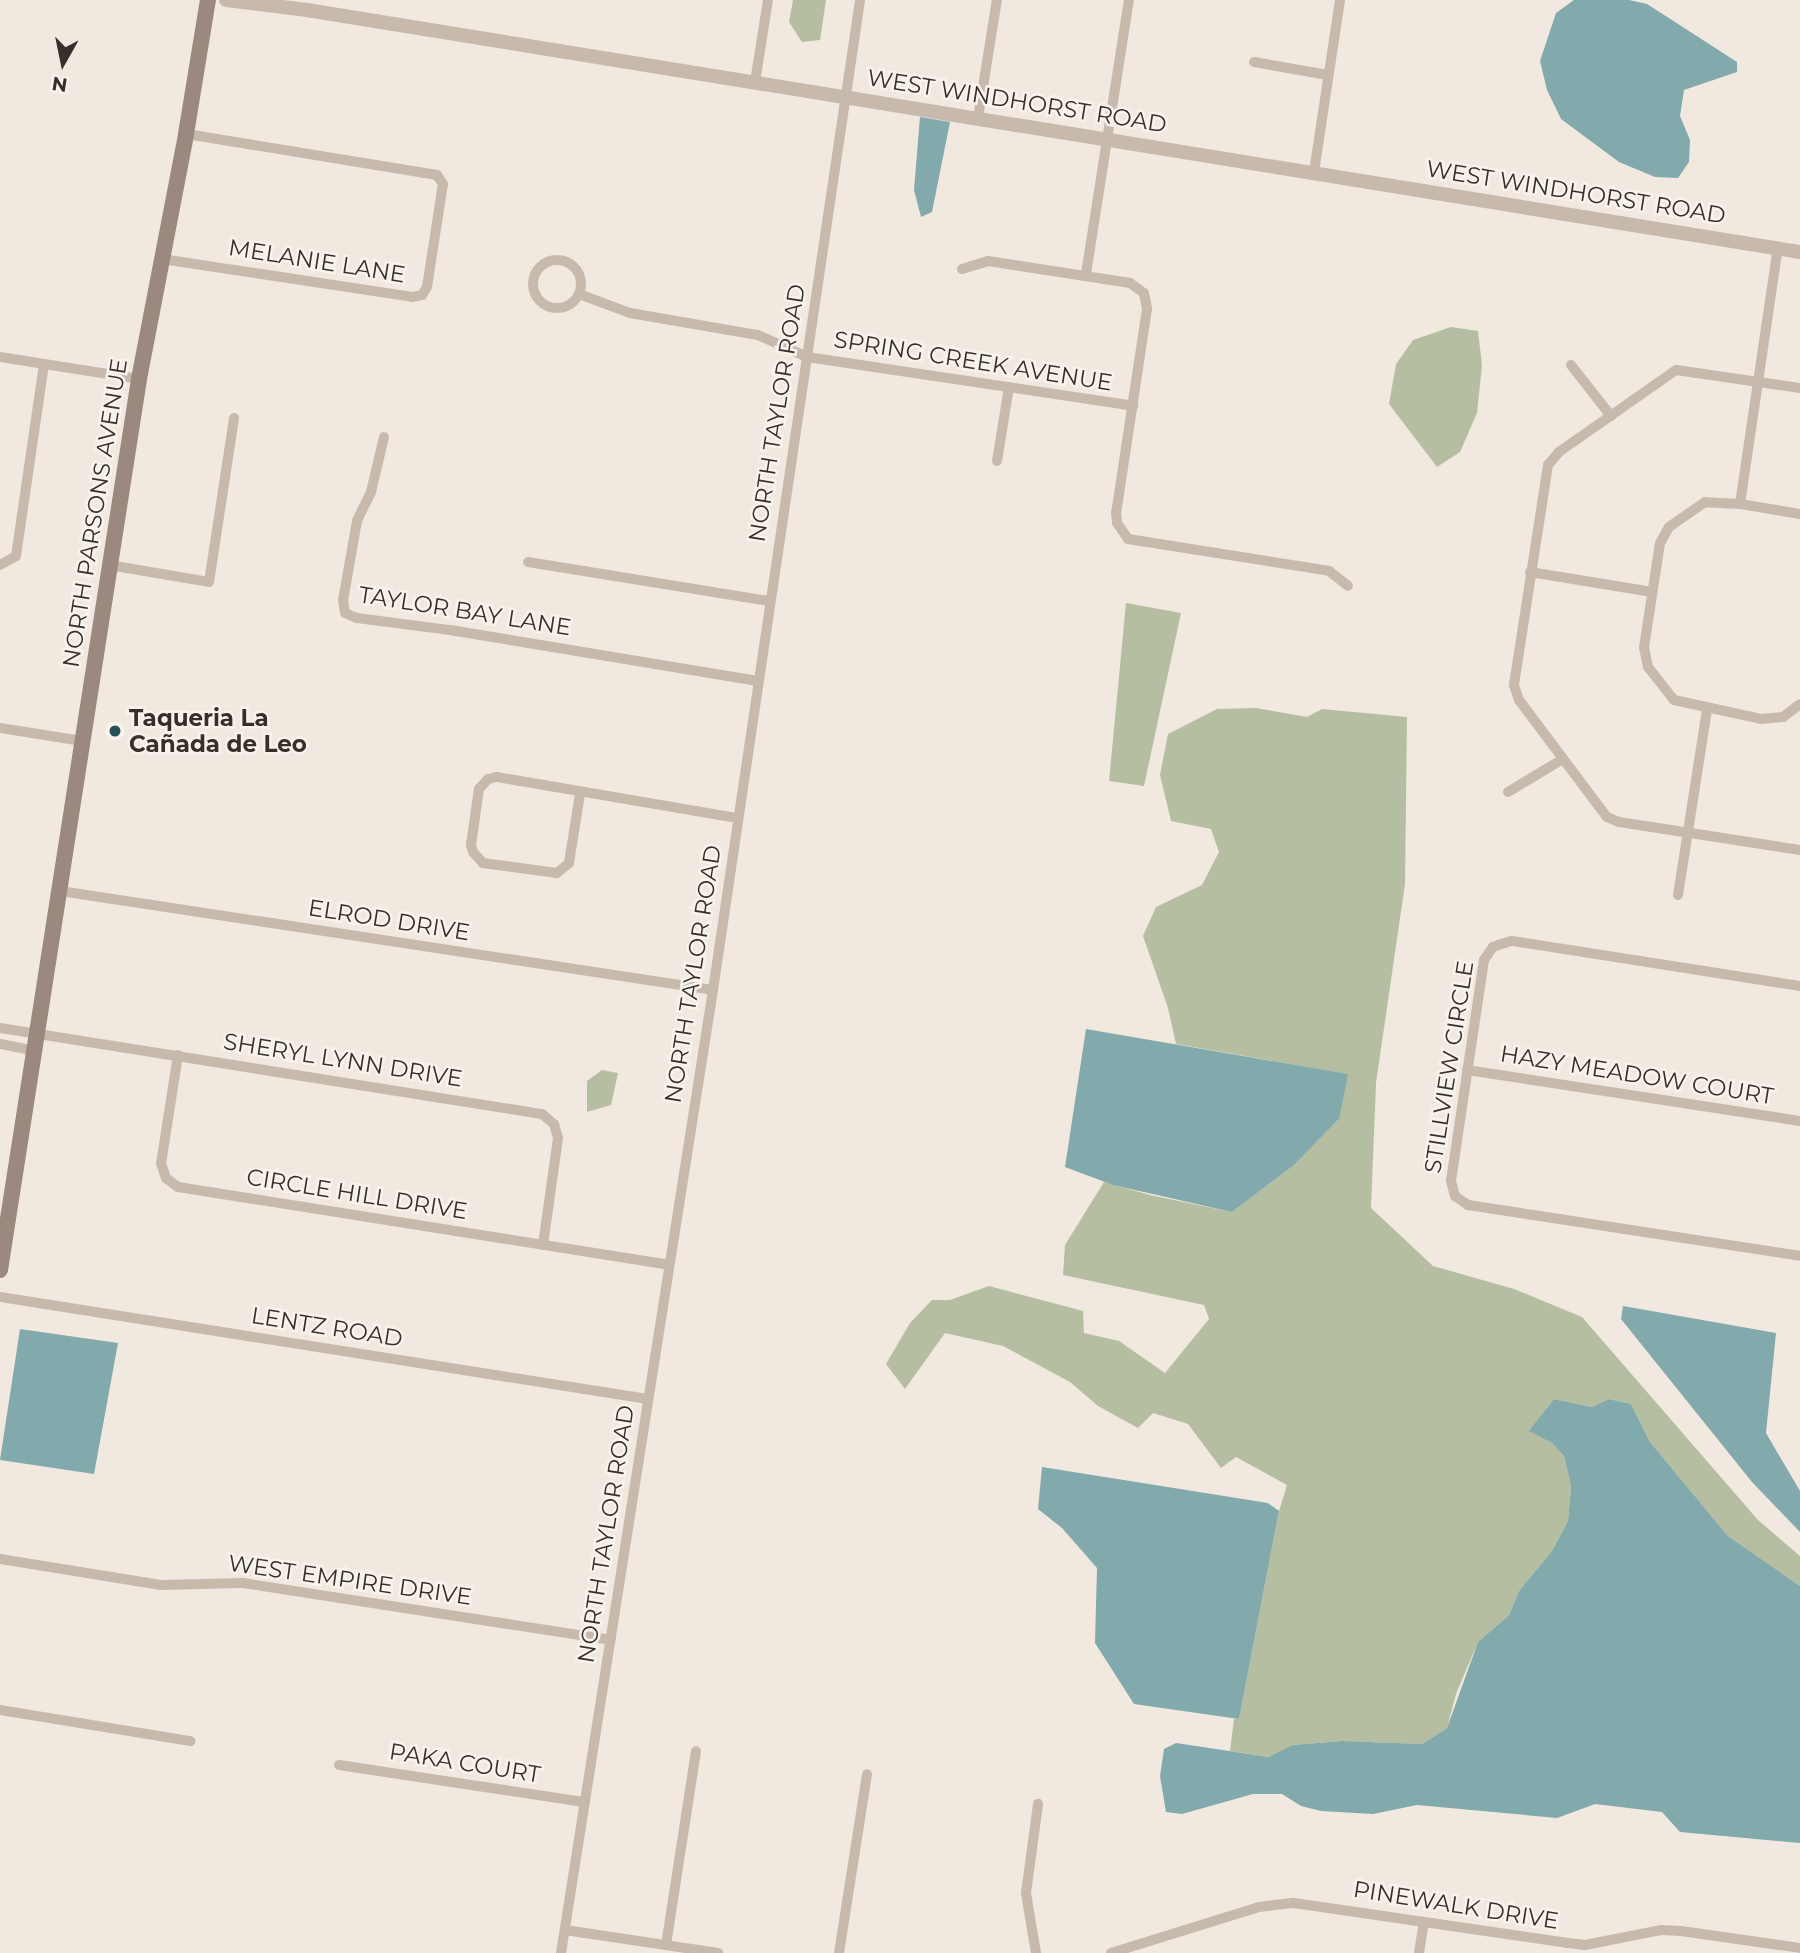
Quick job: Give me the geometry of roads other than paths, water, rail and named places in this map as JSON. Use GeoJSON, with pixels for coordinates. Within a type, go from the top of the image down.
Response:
{"type":"FeatureCollection","features":[{"type":"Feature","properties":{"kind":"main road","name":"NORTH PARSONS AVENUE"},"geometry":{"type":"LineString","coordinates":[[0,1270],[139,379],[186,134],[208,0]]}},
{"type":"Feature","properties":{"kind":"street","name":"WEST WINDHORST ROAD"},"geometry":{"type":"LineString","coordinates":[[226,0],[298,8],[1800,252]]}},
{"type":"Feature","properties":{"kind":"street"},"geometry":{"type":"LineString","coordinates":[[755,82],[768,0]]}},
{"type":"Feature","properties":{"kind":"street","name":"NORTH TAYLOR ROAD"},"geometry":{"type":"LineString","coordinates":[[562,1953],[713,990],[860,0]]}},
{"type":"Feature","properties":{"kind":"street"},"geometry":{"type":"LineString","coordinates":[[978,118],[997,0]]}},
{"type":"Feature","properties":{"kind":"street"},"geometry":{"type":"LineString","coordinates":[[1086,274],[1129,0]]}},
{"type":"Feature","properties":{"kind":"street"},"geometry":{"type":"LineString","coordinates":[[1314,172],[1340,0]]}},
{"type":"Feature","properties":{"kind":"street"},"geometry":{"type":"LineString","coordinates":[[1254,62],[1328,75]]}},
{"type":"Feature","properties":{"kind":"street","name":"MELANIE LANE"},"geometry":{"type":"LineString","coordinates":[[162,259],[412,297],[422,295],[427,287],[443,184],[437,175],[186,134]]}},
{"type":"Feature","properties":{"kind":"street"},"geometry":{"type":"LineString","coordinates":[[1740,504],[1778,248]]}},
{"type":"Feature","properties":{"kind":"street"},"geometry":{"type":"LineString","coordinates":[[550,261],[566,262],[577,272],[581,287],[579,294],[567,306],[559,308],[544,304],[534,292],[534,276],[550,261]]}},
{"type":"Feature","properties":{"kind":"street"},"geometry":{"type":"LineString","coordinates":[[962,269],[988,261],[1086,274],[1138,286],[1147,300],[1116,513],[1117,523],[1128,539],[1329,571],[1348,586]]}},
{"type":"Feature","properties":{"kind":"street","name":"SPRING CREEK AVENUE"},"geometry":{"type":"LineString","coordinates":[[579,294],[630,313],[758,335],[807,357],[1133,407]]}},
{"type":"Feature","properties":{"kind":"street"},"geometry":{"type":"LineString","coordinates":[[0,357],[139,379]]}},
{"type":"Feature","properties":{"kind":"street"},"geometry":{"type":"LineString","coordinates":[[0,565],[16,556],[44,363]]}},
{"type":"Feature","properties":{"kind":"street"},"geometry":{"type":"LineString","coordinates":[[1571,365],[1611,416]]}},
{"type":"Feature","properties":{"kind":"street"},"geometry":{"type":"LineString","coordinates":[[1800,388],[1676,370],[1559,452],[1548,465],[1514,685],[1519,700],[1606,817],[1619,822],[1800,849]]}},
{"type":"Feature","properties":{"kind":"street"},"geometry":{"type":"LineString","coordinates":[[997,461],[1009,387]]}},
{"type":"Feature","properties":{"kind":"street"},"geometry":{"type":"LineString","coordinates":[[109,565],[209,582],[234,418]]}},
{"type":"Feature","properties":{"kind":"street","name":"TAYLOR BAY LANE"},"geometry":{"type":"LineString","coordinates":[[384,438],[372,492],[357,520],[343,600],[345,613],[357,618],[450,630],[758,681]]}},
{"type":"Feature","properties":{"kind":"street"},"geometry":{"type":"LineString","coordinates":[[1800,514],[1740,504],[1705,502],[1669,527],[1660,543],[1643,647],[1647,667],[1674,700],[1707,710],[1761,719],[1783,717],[1800,704]]}},
{"type":"Feature","properties":{"kind":"street"},"geometry":{"type":"LineString","coordinates":[[528,562],[770,601]]}},
{"type":"Feature","properties":{"kind":"street"},"geometry":{"type":"LineString","coordinates":[[1530,572],[1652,592]]}},
{"type":"Feature","properties":{"kind":"street"},"geometry":{"type":"LineString","coordinates":[[1678,895],[1707,710]]}},
{"type":"Feature","properties":{"kind":"street"},"geometry":{"type":"LineString","coordinates":[[0,728],[82,741]]}},
{"type":"Feature","properties":{"kind":"street"},"geometry":{"type":"LineString","coordinates":[[1508,792],[1563,759]]}},
{"type":"Feature","properties":{"kind":"street"},"geometry":{"type":"LineString","coordinates":[[580,793],[569,863],[557,873],[483,863],[473,852],[471,845],[479,789],[488,779],[497,777],[738,818]]}},
{"type":"Feature","properties":{"kind":"street","name":"ELROD DRIVE"},"geometry":{"type":"LineString","coordinates":[[60,891],[713,990]]}},
{"type":"Feature","properties":{"kind":"street","name":"STILLVIEW CIRCLE"},"geometry":{"type":"LineString","coordinates":[[1800,986],[1502,942],[1488,952],[1484,960],[1451,1181],[1452,1189],[1461,1202],[1800,1256]]}},
{"type":"Feature","properties":{"kind":"street","name":"SHERYL LYNN DRIVE"},"geometry":{"type":"LineString","coordinates":[[0,1028],[542,1114],[554,1124],[558,1138],[543,1245]]}},
{"type":"Feature","properties":{"kind":"street"},"geometry":{"type":"LineString","coordinates":[[0,1044],[35,1051]]}},
{"type":"Feature","properties":{"kind":"street","name":"CIRCLE HILL DRIVE"},"geometry":{"type":"LineString","coordinates":[[178,1055],[161,1163],[162,1171],[171,1184],[669,1265]]}},
{"type":"Feature","properties":{"kind":"street","name":"HAZY MEADOW COURT"},"geometry":{"type":"LineString","coordinates":[[1467,1070],[1800,1121]]}},
{"type":"Feature","properties":{"kind":"street","name":"LENTZ ROAD"},"geometry":{"type":"LineString","coordinates":[[0,1297],[648,1399]]}},
{"type":"Feature","properties":{"kind":"street","name":"WEST EMPIRE DRIVE"},"geometry":{"type":"LineString","coordinates":[[0,1559],[161,1584],[243,1583],[611,1640]]}},
{"type":"Feature","properties":{"kind":"street"},"geometry":{"type":"LineString","coordinates":[[0,1710],[190,1741]]}},
{"type":"Feature","properties":{"kind":"street"},"geometry":{"type":"LineString","coordinates":[[666,1945],[696,1751]]}},
{"type":"Feature","properties":{"kind":"street","name":"PAKA COURT"},"geometry":{"type":"LineString","coordinates":[[340,1765],[584,1802]]}},
{"type":"Feature","properties":{"kind":"street"},"geometry":{"type":"LineString","coordinates":[[839,1953],[867,1774]]}},
{"type":"Feature","properties":{"kind":"street"},"geometry":{"type":"LineString","coordinates":[[1036,1953],[1026,1893],[1038,1804]]}},
{"type":"Feature","properties":{"kind":"street","name":"PINEWALK DRIVE"},"geometry":{"type":"LineString","coordinates":[[1111,1953],[1276,1905],[1312,1904],[1585,1945],[1661,1930],[1771,1948],[1800,1948]]}},
{"type":"Feature","properties":{"kind":"street"},"geometry":{"type":"LineString","coordinates":[[1419,1953],[1424,1922]]}},
{"type":"Feature","properties":{"kind":"street"},"geometry":{"type":"LineString","coordinates":[[565,1930],[718,1953]]}},
{"type":"Feature","properties":{"kind":"water"},"geometry":{"type":"Polygon","coordinates":[[[1574,0],[1629,0],[1647,4],[1737,62],[1737,72],[1684,90],[1680,116],[1690,140],[1689,162],[1678,178],[1655,177],[1619,162],[1561,119],[1547,90],[1540,61],[1556,13],[1574,0]]]}},
{"type":"Feature","properties":{"kind":"water"},"geometry":{"type":"Polygon","coordinates":[[[920,117],[950,122],[932,212],[921,217],[914,190],[920,117]]]}},
{"type":"Feature","properties":{"kind":"water"},"geometry":{"type":"Polygon","coordinates":[[[1086,1029],[1348,1074],[1339,1119],[1293,1166],[1232,1212],[1113,1185],[1065,1167],[1086,1029]]]}},
{"type":"Feature","properties":{"kind":"water"},"geometry":{"type":"Polygon","coordinates":[[[1623,1306],[1776,1333],[1766,1433],[1800,1491],[1800,1532],[1752,1482],[1621,1319],[1623,1306]]]}},
{"type":"Feature","properties":{"kind":"water"},"geometry":{"type":"Polygon","coordinates":[[[20,1329],[118,1343],[94,1474],[0,1460],[20,1329]]]}},
{"type":"Feature","properties":{"kind":"water"},"geometry":{"type":"Polygon","coordinates":[[[1554,1399],[1592,1407],[1609,1399],[1631,1404],[1650,1442],[1728,1536],[1800,1586],[1800,1843],[1680,1832],[1662,1812],[1595,1804],[1557,1818],[1417,1805],[1373,1814],[1321,1811],[1301,1806],[1282,1794],[1253,1794],[1182,1814],[1166,1812],[1160,1776],[1164,1749],[1176,1743],[1269,1757],[1292,1745],[1342,1741],[1422,1744],[1447,1728],[1478,1642],[1509,1615],[1519,1591],[1552,1551],[1568,1521],[1571,1486],[1564,1456],[1552,1443],[1529,1431],[1554,1399]]]}},
{"type":"Feature","properties":{"kind":"water"},"geometry":{"type":"Polygon","coordinates":[[[1042,1467],[1268,1503],[1279,1511],[1239,1719],[1134,1704],[1095,1643],[1097,1568],[1062,1528],[1038,1509],[1042,1467]]]}},
{"type":"Feature","properties":{"kind":"place","name":"Taqueria La Cañada de Leo"},"geometry":{"type":"Point","coordinates":[115,731]}}]}
